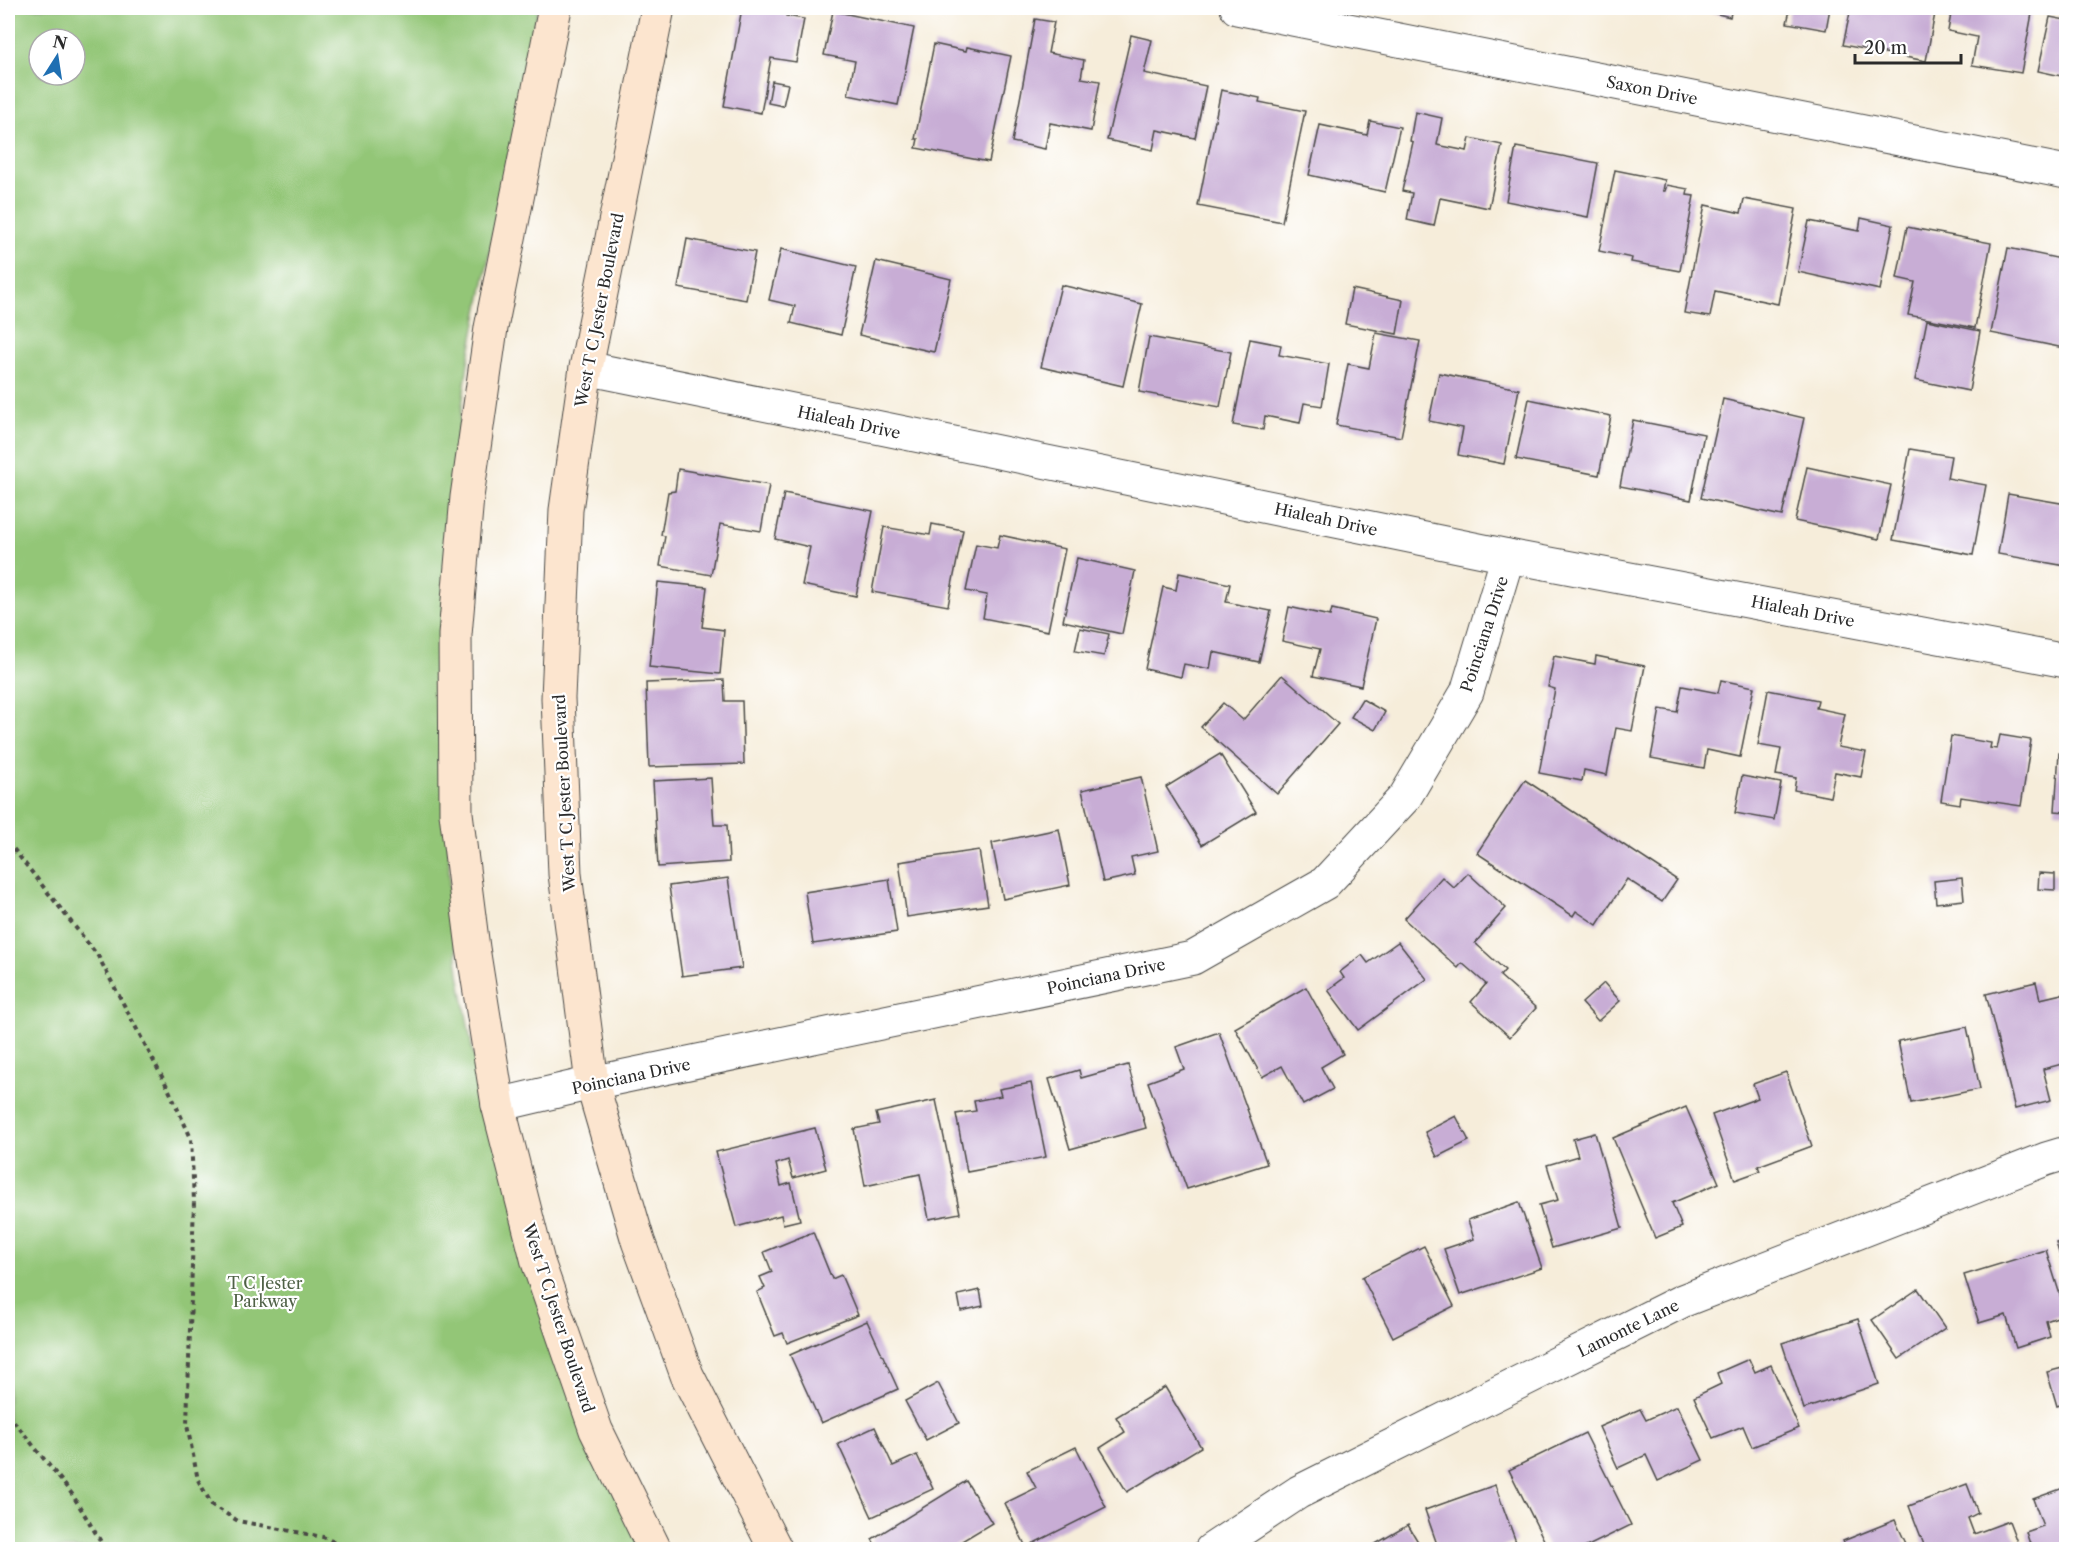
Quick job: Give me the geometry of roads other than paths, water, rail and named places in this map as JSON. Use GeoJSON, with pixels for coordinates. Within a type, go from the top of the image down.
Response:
{"type":"FeatureCollection","features":[{"type":"Feature","properties":{"kind":"main road","name":"West T C Jester Boulevard"},"geometry":{"type":"LineString","coordinates":[[555,8],[491,328],[466,497],[455,635],[456,813],[473,948],[498,1105],[538,1262],[596,1430],[655,1550]]}},
{"type":"Feature","properties":{"kind":"main road","name":"West T C Jester Boulevard"},"geometry":{"type":"LineString","coordinates":[[658,8],[586,368],[566,510],[558,698],[565,874],[592,1083],[638,1241],[687,1374],[776,1550]]}},
{"type":"Feature","properties":{"kind":"street","name":"Saxon Drive"},"geometry":{"type":"LineString","coordinates":[[1236,8],[2067,172]]}},
{"type":"Feature","properties":{"kind":"street","name":"Hialeah Drive"},"geometry":{"type":"LineString","coordinates":[[586,368],[1508,556],[2067,661]]}},
{"type":"Feature","properties":{"kind":"street","name":"Poinciana Drive"},"geometry":{"type":"LineString","coordinates":[[498,1105],[592,1083],[1193,958],[1325,883],[1405,797],[1467,692],[1508,556]]}},
{"type":"Feature","properties":{"kind":"street","name":"Lamonte Lane"},"geometry":{"type":"LineString","coordinates":[[1210,1550],[1299,1492],[1682,1301],[2046,1159],[2067,1153]]}},
{"type":"Feature","properties":{"kind":"park label","name":"T C Jester Parkway"},"geometry":{"type":"Point","coordinates":[265,1292]}}]}
